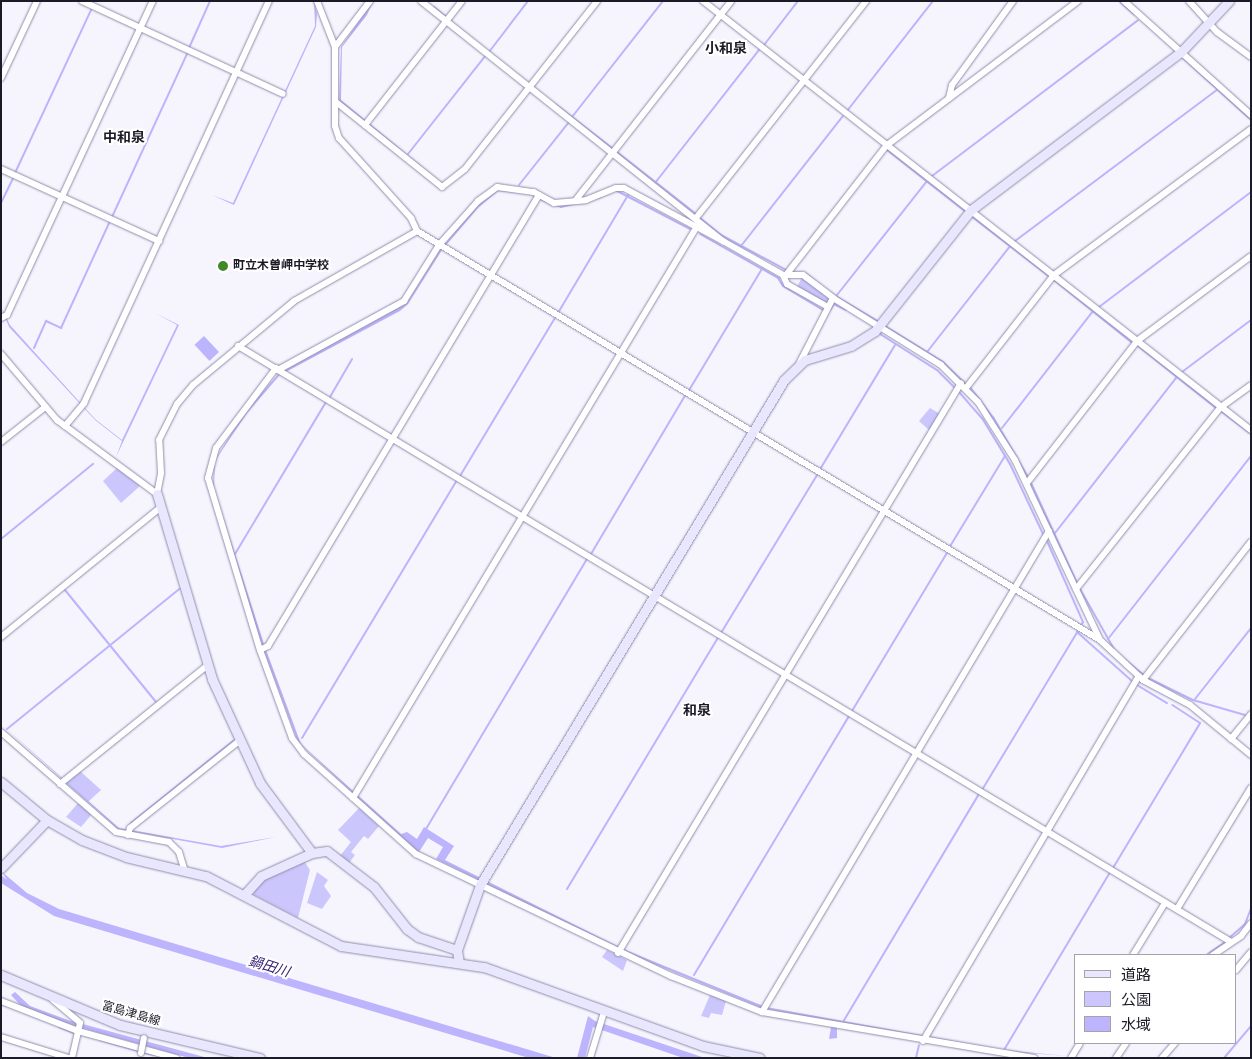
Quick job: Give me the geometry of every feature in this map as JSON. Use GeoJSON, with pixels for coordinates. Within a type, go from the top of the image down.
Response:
{"type":"FeatureCollection","features":[{"type":"Feature","properties":{"kind":"street"},"geometry":{"type":"LineString","coordinates":[[1,78],[37,1]]}},
{"type":"Feature","properties":{"kind":"street"},"geometry":{"type":"LineString","coordinates":[[82,1],[283,94]]}},
{"type":"Feature","properties":{"kind":"street"},"geometry":{"type":"LineString","coordinates":[[4,317],[63,197],[153,1]]}},
{"type":"Feature","properties":{"kind":"street"},"geometry":{"type":"LineString","coordinates":[[65,426],[83,405],[269,1]]}},
{"type":"Feature","properties":{"kind":"street"},"geometry":{"type":"LineString","coordinates":[[317,1],[335,47],[335,126],[339,138],[411,218],[417,232],[1100,640],[1141,678],[1190,704],[1251,755]]}},
{"type":"Feature","properties":{"kind":"street"},"geometry":{"type":"LineString","coordinates":[[335,47],[370,1]]}},
{"type":"Feature","properties":{"kind":"street"},"geometry":{"type":"LineString","coordinates":[[420,1],[723,241]]}},
{"type":"Feature","properties":{"kind":"street"},"geometry":{"type":"LineString","coordinates":[[366,123],[462,1]]}},
{"type":"Feature","properties":{"kind":"street"},"geometry":{"type":"LineString","coordinates":[[336,102],[366,123],[442,187],[465,169],[597,1]]}},
{"type":"Feature","properties":{"kind":"street"},"geometry":{"type":"LineString","coordinates":[[703,1],[803,82],[888,145],[1251,430]]}},
{"type":"Feature","properties":{"kind":"street"},"geometry":{"type":"LineString","coordinates":[[575,200],[731,1]]}},
{"type":"Feature","properties":{"kind":"street"},"geometry":{"type":"LineString","coordinates":[[696,218],[866,1]]}},
{"type":"Feature","properties":{"kind":"street"},"geometry":{"type":"LineString","coordinates":[[949,98],[957,77],[1013,1]]}},
{"type":"Feature","properties":{"kind":"street"},"geometry":{"type":"LineString","coordinates":[[828,307],[787,284],[787,273],[888,145],[1078,1]]}},
{"type":"Feature","properties":{"kind":"street"},"geometry":{"type":"LineString","coordinates":[[1124,1],[1179,53],[1251,115]]}},
{"type":"Feature","properties":{"kind":"street"},"geometry":{"type":"LineString","coordinates":[[1189,1],[1210,25],[1251,57]]}},
{"type":"Feature","properties":{"kind":"street"},"geometry":{"type":"LineString","coordinates":[[799,364],[857,343],[880,326],[971,210],[1179,53],[1210,25],[1229,1]]}},
{"type":"Feature","properties":{"kind":"street"},"geometry":{"type":"LineString","coordinates":[[620,950],[883,511],[963,386],[1054,276],[1251,129]]}},
{"type":"Feature","properties":{"kind":"street"},"geometry":{"type":"LineString","coordinates":[[1,169],[159,241]]}},
{"type":"Feature","properties":{"kind":"street"},"geometry":{"type":"LineString","coordinates":[[1034,1058],[924,1038],[834,1026],[763,1009],[620,950],[482,882],[409,849],[355,796],[294,742],[208,478],[216,448],[279,370],[404,301],[441,247],[492,189],[499,186],[538,195],[554,203],[575,200],[620,188],[787,273],[803,275],[833,298],[940,364],[963,386],[990,418],[1027,483],[1100,640]]}},
{"type":"Feature","properties":{"kind":"street"},"geometry":{"type":"LineString","coordinates":[[264,648],[393,438],[538,195]]}},
{"type":"Feature","properties":{"kind":"street"},"geometry":{"type":"LineString","coordinates":[[355,796],[696,228]]}},
{"type":"Feature","properties":{"kind":"street"},"geometry":{"type":"LineString","coordinates":[[312,853],[260,784],[239,741],[208,664],[157,494],[161,473],[158,445],[173,412],[194,385],[238,346],[294,301],[417,232]]}},
{"type":"Feature","properties":{"kind":"street"},"geometry":{"type":"LineString","coordinates":[[1027,483],[1137,341],[1251,256]]}},
{"type":"Feature","properties":{"kind":"street"},"geometry":{"type":"LineString","coordinates":[[459,963],[457,950],[482,882],[784,380],[799,364],[833,298]]}},
{"type":"Feature","properties":{"kind":"street"},"geometry":{"type":"LineString","coordinates":[[238,346],[1231,942]]}},
{"type":"Feature","properties":{"kind":"street"},"geometry":{"type":"LineString","coordinates":[[1,354],[44,408],[65,426],[157,494]]}},
{"type":"Feature","properties":{"kind":"street"},"geometry":{"type":"LineString","coordinates":[[1076,589],[1221,407],[1251,385]]}},
{"type":"Feature","properties":{"kind":"street"},"geometry":{"type":"LineString","coordinates":[[1,442],[44,408]]}},
{"type":"Feature","properties":{"kind":"street"},"geometry":{"type":"LineString","coordinates":[[1,637],[161,507]]}},
{"type":"Feature","properties":{"kind":"street"},"geometry":{"type":"LineString","coordinates":[[763,1009],[1049,531]]}},
{"type":"Feature","properties":{"kind":"street"},"geometry":{"type":"LineString","coordinates":[[924,1038],[1046,831],[1141,678],[1251,542]]}},
{"type":"Feature","properties":{"kind":"street"},"geometry":{"type":"LineString","coordinates":[[62,782],[208,664]]}},
{"type":"Feature","properties":{"kind":"street"},"geometry":{"type":"LineString","coordinates":[[1231,739],[1251,714]]}},
{"type":"Feature","properties":{"kind":"street"},"geometry":{"type":"LineString","coordinates":[[1,732],[62,782],[116,832],[129,832],[169,842],[179,852],[184,868]]}},
{"type":"Feature","properties":{"kind":"street"},"geometry":{"type":"LineString","coordinates":[[129,832],[239,741]]}},
{"type":"Feature","properties":{"kind":"street"},"geometry":{"type":"LineString","coordinates":[[1,782],[47,820],[102,850],[184,868],[244,895],[341,946],[484,967],[602,1016],[703,1046],[760,1058]]}},
{"type":"Feature","properties":{"kind":"street"},"geometry":{"type":"LineString","coordinates":[[1177,909],[1251,788]]}},
{"type":"Feature","properties":{"kind":"street"},"geometry":{"type":"LineString","coordinates":[[2,866],[47,820]]}},
{"type":"Feature","properties":{"kind":"street"},"geometry":{"type":"LineString","coordinates":[[244,895],[260,876],[323,850],[332,854],[374,887],[407,929],[418,937],[457,950]]}},
{"type":"Feature","properties":{"kind":"street"},"geometry":{"type":"LineString","coordinates":[[1134,954],[1165,903]]}},
{"type":"Feature","properties":{"kind":"street"},"geometry":{"type":"LineString","coordinates":[[1214,954],[1231,942],[1251,923]]}},
{"type":"Feature","properties":{"kind":"street"},"geometry":{"type":"LineString","coordinates":[[1237,969],[1251,952]]}},
{"type":"Feature","properties":{"kind":"street","name":"富島津島線"},"geometry":{"type":"LineString","coordinates":[[1,974],[53,1000],[145,1035],[260,1058]]}},
{"type":"Feature","properties":{"kind":"street"},"geometry":{"type":"LineString","coordinates":[[53,1000],[79,1027]]}},
{"type":"Feature","properties":{"kind":"street"},"geometry":{"type":"LineString","coordinates":[[1,1001],[176,1058]]}},
{"type":"Feature","properties":{"kind":"street"},"geometry":{"type":"LineString","coordinates":[[590,1058],[602,1016]]}},
{"type":"Feature","properties":{"kind":"street"},"geometry":{"type":"LineString","coordinates":[[1,1036],[71,1058],[79,1027]]}},
{"type":"Feature","properties":{"kind":"street"},"geometry":{"type":"LineString","coordinates":[[140,1055],[145,1035]]}},
{"type":"Feature","properties":{"kind":"street"},"geometry":{"type":"LineString","coordinates":[[1071,1058],[1079,1044]]}},
{"type":"Feature","properties":{"kind":"street"},"geometry":{"type":"LineString","coordinates":[[1116,1058],[1125,1044]]}},
{"type":"Feature","properties":{"kind":"street"},"geometry":{"type":"LineString","coordinates":[[1162,1058],[1173,1044]]}},
{"type":"Feature","properties":{"kind":"green space"},"geometry":{"type":"Polygon","coordinates":[[[802,277],[830,298],[827,304],[797,287],[802,277]]]}},
{"type":"Feature","properties":{"kind":"green space"},"geometry":{"type":"Polygon","coordinates":[[[930,408],[940,414],[930,431],[919,421],[930,408]]]}},
{"type":"Feature","properties":{"kind":"green space"},"geometry":{"type":"Polygon","coordinates":[[[117,468],[140,486],[121,503],[103,481],[117,468]]]}},
{"type":"Feature","properties":{"kind":"green space"},"geometry":{"type":"Polygon","coordinates":[[[80,771],[101,790],[88,802],[66,783],[80,771]]]}},
{"type":"Feature","properties":{"kind":"green space"},"geometry":{"type":"Polygon","coordinates":[[[78,803],[92,814],[81,827],[66,817],[78,803]]]}},
{"type":"Feature","properties":{"kind":"green space"},"geometry":{"type":"Polygon","coordinates":[[[359,808],[379,826],[368,839],[364,836],[351,852],[355,855],[349,863],[340,856],[351,842],[338,830],[359,808]]]}},
{"type":"Feature","properties":{"kind":"green space"},"geometry":{"type":"Polygon","coordinates":[[[304,861],[310,870],[298,918],[254,895],[253,886],[263,878],[304,861]]]}},
{"type":"Feature","properties":{"kind":"green space"},"geometry":{"type":"Polygon","coordinates":[[[317,872],[328,880],[324,886],[331,896],[322,909],[307,903],[317,872]]]}},
{"type":"Feature","properties":{"kind":"green space"},"geometry":{"type":"Polygon","coordinates":[[[607,950],[627,960],[623,971],[602,957],[607,950]]]}},
{"type":"Feature","properties":{"kind":"green space"},"geometry":{"type":"Polygon","coordinates":[[[710,995],[726,1001],[722,1015],[711,1013],[709,1018],[701,1016],[710,995]]]}},
{"type":"Feature","properties":{"kind":"water"},"geometry":{"type":"Polygon","coordinates":[[[314,1],[317,14],[316,27],[234,205],[212,195],[233,203],[315,26],[314,1]]]}},
{"type":"Feature","properties":{"kind":"water"},"geometry":{"type":"Polygon","coordinates":[[[373,1],[367,15],[342,47],[341,100],[442,183],[339,101],[341,47],[373,1]]]}},
{"type":"Feature","properties":{"kind":"water"},"geometry":{"type":"Polygon","coordinates":[[[498,190],[534,195],[498,191],[478,208],[442,250],[408,304],[400,311],[280,375],[247,413],[215,461],[214,489],[265,647],[301,744],[401,834],[407,832],[417,839],[424,827],[454,846],[445,860],[623,949],[766,1007],[1004,1050],[1068,1056],[1011,1052],[837,1024],[837,1038],[829,1039],[832,1021],[762,1008],[622,951],[436,859],[443,847],[428,838],[419,852],[411,847],[298,742],[263,648],[213,490],[214,461],[245,412],[279,373],[407,303],[440,250],[476,207],[498,190]]]}},
{"type":"Feature","properties":{"kind":"water"},"geometry":{"type":"Polygon","coordinates":[[[1,307],[10,325],[95,419],[122,440],[177,325],[155,313],[179,325],[116,457],[122,441],[95,420],[9,327],[1,307]]]}},
{"type":"Feature","properties":{"kind":"water"},"geometry":{"type":"Polygon","coordinates":[[[204,336],[219,352],[209,361],[194,345],[204,336]]]}},
{"type":"Feature","properties":{"kind":"water"},"geometry":{"type":"Polygon","coordinates":[[[1,724],[119,828],[221,846],[276,837],[222,848],[118,829],[1,724]]]}},
{"type":"Feature","properties":{"kind":"water"},"geometry":{"type":"Polygon","coordinates":[[[1,871],[27,893],[59,909],[556,1058],[529,1058],[54,916],[1,883],[1,875],[7,880],[1,871]]]}},
{"type":"Feature","properties":{"kind":"water"},"geometry":{"type":"Polygon","coordinates":[[[15,992],[30,1006],[68,1020],[208,1058],[189,1058],[75,1026],[22,1007],[11,995],[15,992]]]}},
{"type":"Feature","properties":{"kind":"water"},"geometry":{"type":"Polygon","coordinates":[[[588,1016],[595,1021],[705,1058],[683,1058],[593,1027],[585,1058],[577,1058],[588,1016]]]}},
{"type":"Feature","properties":{"kind":"waterway"},"geometry":{"type":"LineString","coordinates":[[189,48],[210,1]]}},
{"type":"Feature","properties":{"kind":"waterway"},"geometry":{"type":"LineString","coordinates":[[489,52],[528,1]]}},
{"type":"Feature","properties":{"kind":"waterway"},"geometry":{"type":"LineString","coordinates":[[572,117],[663,1]]}},
{"type":"Feature","properties":{"kind":"waterway"},"geometry":{"type":"LineString","coordinates":[[764,45],[798,1]]}},
{"type":"Feature","properties":{"kind":"waterway"},"geometry":{"type":"LineString","coordinates":[[847,111],[933,1]]}},
{"type":"Feature","properties":{"kind":"waterway"},"geometry":{"type":"LineString","coordinates":[[1119,1],[1134,14]]}},
{"type":"Feature","properties":{"kind":"waterway"},"geometry":{"type":"LineString","coordinates":[[434,7],[446,17]]}},
{"type":"Feature","properties":{"kind":"waterway"},"geometry":{"type":"LineString","coordinates":[[15,173],[92,8]]}},
{"type":"Feature","properties":{"kind":"waterway"},"geometry":{"type":"LineString","coordinates":[[932,176],[1138,20]]}},
{"type":"Feature","properties":{"kind":"waterway"},"geometry":{"type":"LineString","coordinates":[[655,183],[759,50]]}},
{"type":"Feature","properties":{"kind":"waterway"},"geometry":{"type":"LineString","coordinates":[[112,217],[188,52]]}},
{"type":"Feature","properties":{"kind":"waterway"},"geometry":{"type":"LineString","coordinates":[[408,154],[485,56]]}},
{"type":"Feature","properties":{"kind":"waterway"},"geometry":{"type":"LineString","coordinates":[[1181,56],[1251,120]]}},
{"type":"Feature","properties":{"kind":"waterway"},"geometry":{"type":"LineString","coordinates":[[1015,241],[1217,90]]}},
{"type":"Feature","properties":{"kind":"waterway"},"geometry":{"type":"LineString","coordinates":[[555,104],[612,148]]}},
{"type":"Feature","properties":{"kind":"waterway"},"geometry":{"type":"LineString","coordinates":[[741,246],[843,116]]}},
{"type":"Feature","properties":{"kind":"waterway"},"geometry":{"type":"LineString","coordinates":[[519,185],[569,122]]}},
{"type":"Feature","properties":{"kind":"waterway"},"geometry":{"type":"LineString","coordinates":[[887,150],[966,212]]}},
{"type":"Feature","properties":{"kind":"waterway"},"geometry":{"type":"LineString","coordinates":[[617,152],[696,214]]}},
{"type":"Feature","properties":{"kind":"waterway"},"geometry":{"type":"LineString","coordinates":[[1,203],[14,176]]}},
{"type":"Feature","properties":{"kind":"waterway"},"geometry":{"type":"LineString","coordinates":[[837,295],[927,181]]}},
{"type":"Feature","properties":{"kind":"waterway"},"geometry":{"type":"LineString","coordinates":[[617,191],[690,229]]}},
{"type":"Feature","properties":{"kind":"waterway"},"geometry":{"type":"LineString","coordinates":[[1099,307],[1251,192]]}},
{"type":"Feature","properties":{"kind":"waterway"},"geometry":{"type":"LineString","coordinates":[[558,313],[628,195]]}},
{"type":"Feature","properties":{"kind":"waterway"},"geometry":{"type":"LineString","coordinates":[[542,200],[561,207],[601,197]]}},
{"type":"Feature","properties":{"kind":"waterway"},"geometry":{"type":"LineString","coordinates":[[971,216],[1050,277]]}},
{"type":"Feature","properties":{"kind":"waterway"},"geometry":{"type":"LineString","coordinates":[[700,218],[721,235],[788,271]]}},
{"type":"Feature","properties":{"kind":"waterway"},"geometry":{"type":"LineString","coordinates":[[34,348],[46,321],[61,328],[110,221]]}},
{"type":"Feature","properties":{"kind":"waterway"},"geometry":{"type":"LineString","coordinates":[[700,234],[778,278],[783,286],[823,310]]}},
{"type":"Feature","properties":{"kind":"waterway"},"geometry":{"type":"LineString","coordinates":[[927,352],[1010,246]]}},
{"type":"Feature","properties":{"kind":"waterway"},"geometry":{"type":"LineString","coordinates":[[688,392],[762,269]]}},
{"type":"Feature","properties":{"kind":"waterway"},"geometry":{"type":"LineString","coordinates":[[805,273],[816,282]]}},
{"type":"Feature","properties":{"kind":"waterway"},"geometry":{"type":"LineString","coordinates":[[1054,280],[1131,342]]}},
{"type":"Feature","properties":{"kind":"waterway"},"geometry":{"type":"LineString","coordinates":[[832,294],[879,322]]}},
{"type":"Feature","properties":{"kind":"waterway"},"geometry":{"type":"LineString","coordinates":[[830,310],[834,304],[846,310]]}},
{"type":"Feature","properties":{"kind":"waterway"},"geometry":{"type":"LineString","coordinates":[[1002,428],[1093,311]]}},
{"type":"Feature","properties":{"kind":"waterway"},"geometry":{"type":"LineString","coordinates":[[460,476],[555,318]]}},
{"type":"Feature","properties":{"kind":"waterway"},"geometry":{"type":"LineString","coordinates":[[1182,372],[1251,320]]}},
{"type":"Feature","properties":{"kind":"waterway"},"geometry":{"type":"LineString","coordinates":[[885,326],[943,362],[966,384]]}},
{"type":"Feature","properties":{"kind":"waterway"},"geometry":{"type":"LineString","coordinates":[[880,334],[937,370],[954,387]]}},
{"type":"Feature","properties":{"kind":"waterway"},"geometry":{"type":"LineString","coordinates":[[819,471],[895,345]]}},
{"type":"Feature","properties":{"kind":"waterway"},"geometry":{"type":"LineString","coordinates":[[1138,346],[1216,408]]}},
{"type":"Feature","properties":{"kind":"waterway"},"geometry":{"type":"LineString","coordinates":[[330,397],[352,359]]}},
{"type":"Feature","properties":{"kind":"waterway"},"geometry":{"type":"LineString","coordinates":[[1055,533],[1177,377]]}},
{"type":"Feature","properties":{"kind":"waterway"},"geometry":{"type":"LineString","coordinates":[[970,387],[993,417],[1028,477]]}},
{"type":"Feature","properties":{"kind":"waterway"},"geometry":{"type":"LineString","coordinates":[[959,392],[982,418],[1010,464],[1043,534]]}},
{"type":"Feature","properties":{"kind":"waterway"},"geometry":{"type":"LineString","coordinates":[[591,554],[685,396]]}},
{"type":"Feature","properties":{"kind":"waterway"},"geometry":{"type":"LineString","coordinates":[[235,554],[326,402]]}},
{"type":"Feature","properties":{"kind":"waterway"},"geometry":{"type":"LineString","coordinates":[[1222,412],[1251,434]]}},
{"type":"Feature","properties":{"kind":"waterway"},"geometry":{"type":"LineString","coordinates":[[949,548],[1005,456]]}},
{"type":"Feature","properties":{"kind":"waterway"},"geometry":{"type":"LineString","coordinates":[[1108,639],[1251,456]]}},
{"type":"Feature","properties":{"kind":"waterway"},"geometry":{"type":"LineString","coordinates":[[1,539],[93,464]]}},
{"type":"Feature","properties":{"kind":"waterway"},"geometry":{"type":"LineString","coordinates":[[721,633],[817,475]]}},
{"type":"Feature","properties":{"kind":"waterway"},"geometry":{"type":"LineString","coordinates":[[302,738],[457,480]]}},
{"type":"Feature","properties":{"kind":"waterway"},"geometry":{"type":"LineString","coordinates":[[1031,483],[1077,583]]}},
{"type":"Feature","properties":{"kind":"waterway"},"geometry":{"type":"LineString","coordinates":[[1047,541],[1083,622],[1080,627]]}},
{"type":"Feature","properties":{"kind":"waterway"},"geometry":{"type":"LineString","coordinates":[[852,711],[947,553]]}},
{"type":"Feature","properties":{"kind":"waterway"},"geometry":{"type":"LineString","coordinates":[[426,829],[587,559]]}},
{"type":"Feature","properties":{"kind":"waterway"},"geometry":{"type":"LineString","coordinates":[[7,729],[179,589]]}},
{"type":"Feature","properties":{"kind":"waterway"},"geometry":{"type":"LineString","coordinates":[[1080,589],[1114,649]]}},
{"type":"Feature","properties":{"kind":"waterway"},"geometry":{"type":"LineString","coordinates":[[65,590],[156,702]]}},
{"type":"Feature","properties":{"kind":"waterway"},"geometry":{"type":"LineString","coordinates":[[1195,699],[1251,628]]}},
{"type":"Feature","properties":{"kind":"waterway"},"geometry":{"type":"LineString","coordinates":[[982,790],[1078,631]]}},
{"type":"Feature","properties":{"kind":"waterway"},"geometry":{"type":"LineString","coordinates":[[1077,632],[1132,681]]}},
{"type":"Feature","properties":{"kind":"waterway"},"geometry":{"type":"LineString","coordinates":[[567,889],[718,638]]}},
{"type":"Feature","properties":{"kind":"waterway"},"geometry":{"type":"LineString","coordinates":[[1124,659],[1144,675]]}},
{"type":"Feature","properties":{"kind":"waterway"},"geometry":{"type":"LineString","coordinates":[[1148,678],[1193,700],[1245,715]]}},
{"type":"Feature","properties":{"kind":"waterway"},"geometry":{"type":"LineString","coordinates":[[1137,685],[1167,703]]}},
{"type":"Feature","properties":{"kind":"waterway"},"geometry":{"type":"LineString","coordinates":[[1113,868],[1200,723],[1172,705]]}},
{"type":"Feature","properties":{"kind":"waterway"},"geometry":{"type":"LineString","coordinates":[[694,975],[849,716]]}},
{"type":"Feature","properties":{"kind":"waterway"},"geometry":{"type":"LineString","coordinates":[[131,823],[233,741]]}},
{"type":"Feature","properties":{"kind":"waterway"},"geometry":{"type":"LineString","coordinates":[[843,1022],[979,794]]}},
{"type":"Feature","properties":{"kind":"waterway"},"geometry":{"type":"LineString","coordinates":[[1004,1050],[1110,872]]}},
{"type":"Feature","properties":{"kind":"waterway"},"geometry":{"type":"LineString","coordinates":[[1229,938],[1245,924],[1251,908]]}},
{"type":"Feature","properties":{"kind":"waterway"},"geometry":{"type":"LineString","coordinates":[[1208,954],[1227,941]]}},
{"type":"Feature","properties":{"kind":"waterway"},"geometry":{"type":"LineString","coordinates":[[1237,1043],[1251,1026]]}},
{"type":"Feature","properties":{"kind":"waterway"},"geometry":{"type":"LineString","coordinates":[[59,1027],[73,1033]]}},
{"type":"Feature","properties":{"kind":"waterway"},"geometry":{"type":"LineString","coordinates":[[100,1040],[138,1051]]}},
{"type":"Feature","properties":{"kind":"waterway"},"geometry":{"type":"LineString","coordinates":[[1224,1058],[1236,1044]]}},
{"type":"Feature","properties":{"kind":"waterway"},"geometry":{"type":"LineString","coordinates":[[916,1058],[919,1045]]}},
{"type":"Feature","properties":{"kind":"waterway"},"geometry":{"type":"LineString","coordinates":[[145,1053],[155,1055]]}},
{"type":"Feature","properties":{"kind":"place","name":"町立木曽岬中学校"},"geometry":{"type":"Point","coordinates":[223,266]}},
{"type":"Feature","properties":{"kind":"district","name":"小和泉"},"geometry":{"type":"Point","coordinates":[726,49]}},
{"type":"Feature","properties":{"kind":"district","name":"中和泉"},"geometry":{"type":"Point","coordinates":[124,138]}},
{"type":"Feature","properties":{"kind":"district","name":"和泉"},"geometry":{"type":"Point","coordinates":[697,711]}},
{"type":"Feature","properties":{"kind":"water label","name":"鍋田川"},"geometry":{"type":"Point","coordinates":[269,967]}}]}
